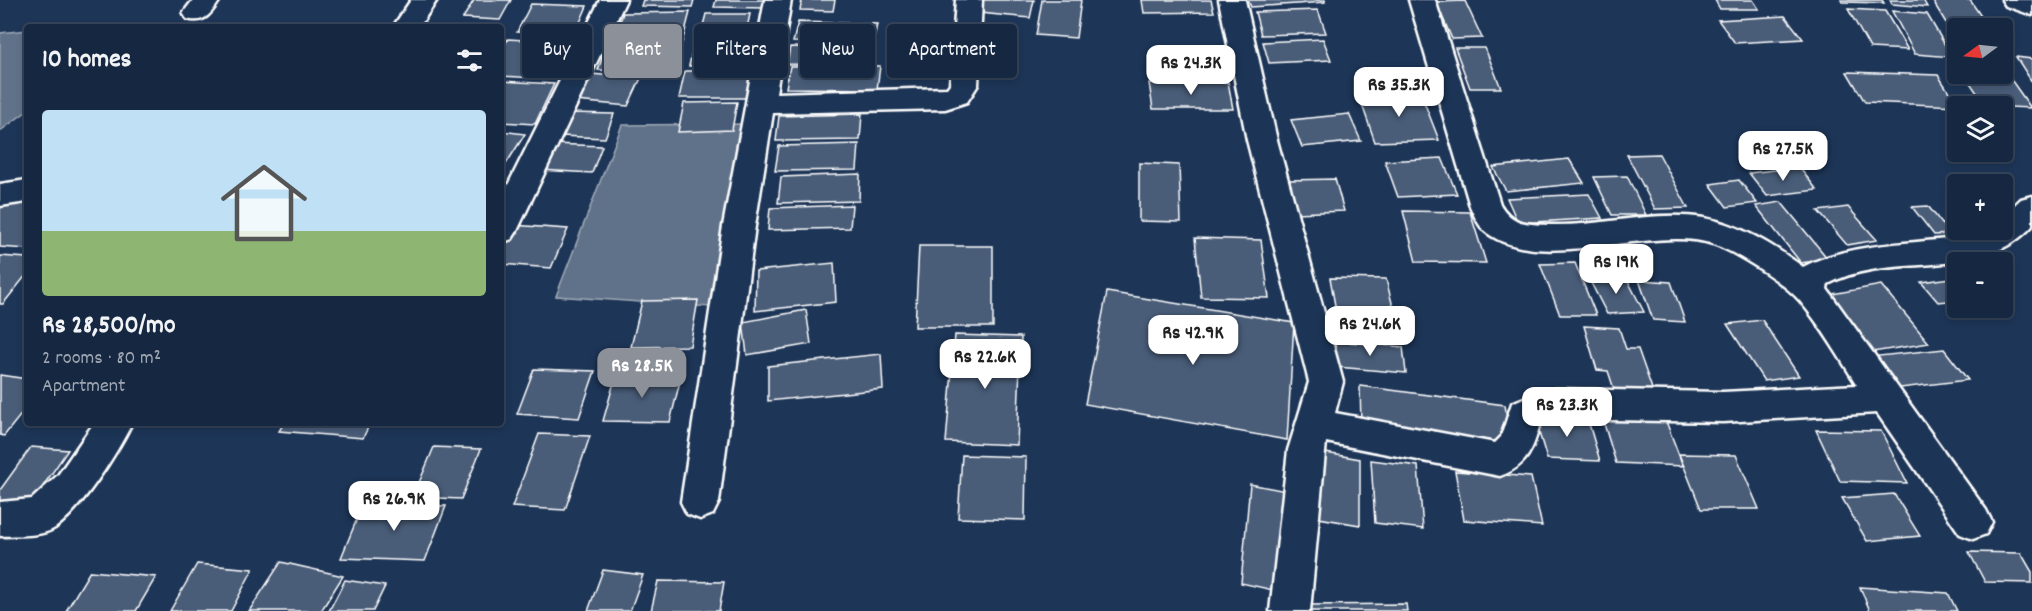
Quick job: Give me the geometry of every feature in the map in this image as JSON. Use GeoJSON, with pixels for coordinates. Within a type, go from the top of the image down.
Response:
{"type":"FeatureCollection","features":[{"type":"Feature","properties":{"kind":"street"},"geometry":{"type":"LineString","coordinates":[[408,24],[424,0]]}},
{"type":"Feature","properties":{"kind":"street"},"geometry":{"type":"LineString","coordinates":[[504,225],[613,0]]}},
{"type":"Feature","properties":{"kind":"street"},"geometry":{"type":"LineString","coordinates":[[700,502],[739,226],[778,0]]}},
{"type":"Feature","properties":{"kind":"street"},"geometry":{"type":"LineString","coordinates":[[760,103],[945,99],[957,94],[964,85],[969,0]]}},
{"type":"Feature","properties":{"kind":"street"},"geometry":{"type":"LineString","coordinates":[[1232,0],[1262,140],[1326,382],[1306,450],[1290,611]]}},
{"type":"Feature","properties":{"kind":"street"},"geometry":{"type":"LineString","coordinates":[[1422,0],[1461,120],[1485,206],[1498,225],[1519,235],[1549,238],[1679,227],[1706,231],[1739,243],[1779,267],[1811,291],[1973,522]]}},
{"type":"Feature","properties":{"kind":"street"},"geometry":{"type":"LineString","coordinates":[[2015,0],[2032,7]]}},
{"type":"Feature","properties":{"kind":"street"},"geometry":{"type":"LineString","coordinates":[[0,195],[24,191]]}},
{"type":"Feature","properties":{"kind":"street"},"geometry":{"type":"LineString","coordinates":[[1811,291],[1812,277],[1824,269],[1841,263],[1922,254],[1986,242],[2002,235],[2017,224],[2032,207]]}},
{"type":"Feature","properties":{"kind":"street"},"geometry":{"type":"LineString","coordinates":[[1314,424],[1500,460],[1510,455],[1517,445],[1525,414],[1538,407],[1556,404],[1723,407],[1886,398]]}},
{"type":"Feature","properties":{"kind":"street"},"geometry":{"type":"LineString","coordinates":[[0,519],[41,516],[71,487],[112,426]]}},
{"type":"Feature","properties":{"kind":"water"},"geometry":{"type":"Polygon","coordinates":[[[24,30],[24,113],[0,131],[0,33],[24,30]]]}},
{"type":"Feature","properties":{"kind":"water"},"geometry":{"type":"Polygon","coordinates":[[[748,124],[711,307],[556,296],[622,125],[748,124]]]}},
{"type":"Feature","properties":{"kind":"building"},"geometry":{"type":"Polygon","coordinates":[[[474,0],[511,0],[500,20],[463,18],[474,0]]]}},
{"type":"Feature","properties":{"kind":"building"},"geometry":{"type":"Polygon","coordinates":[[[643,0],[694,0],[692,7],[641,6],[643,0]]]}},
{"type":"Feature","properties":{"kind":"building"},"geometry":{"type":"Polygon","coordinates":[[[716,0],[765,0],[764,8],[714,7],[716,0]]]}},
{"type":"Feature","properties":{"kind":"building"},"geometry":{"type":"Polygon","coordinates":[[[802,0],[835,0],[833,11],[800,10],[802,0]]]}},
{"type":"Feature","properties":{"kind":"building"},"geometry":{"type":"Polygon","coordinates":[[[983,0],[1034,0],[1030,18],[980,13],[983,0]]]}},
{"type":"Feature","properties":{"kind":"building"},"geometry":{"type":"Polygon","coordinates":[[[1042,0],[1081,0],[1076,38],[1036,35],[1042,0]]]}},
{"type":"Feature","properties":{"kind":"building"},"geometry":{"type":"Polygon","coordinates":[[[1142,0],[1211,0],[1214,12],[1144,13],[1142,0]]]}},
{"type":"Feature","properties":{"kind":"building"},"geometry":{"type":"Polygon","coordinates":[[[1248,0],[1325,0],[1325,2],[1251,7],[1248,0]]]}},
{"type":"Feature","properties":{"kind":"building"},"geometry":{"type":"Polygon","coordinates":[[[1715,0],[1753,0],[1759,9],[1720,9],[1715,0]]]}},
{"type":"Feature","properties":{"kind":"building"},"geometry":{"type":"Polygon","coordinates":[[[1841,0],[1882,0],[1884,3],[1842,2],[1841,0]]]}},
{"type":"Feature","properties":{"kind":"building"},"geometry":{"type":"Polygon","coordinates":[[[1890,0],[1923,0],[1927,7],[1892,4],[1890,0]]]}},
{"type":"Feature","properties":{"kind":"building"},"geometry":{"type":"Polygon","coordinates":[[[1932,0],[1970,0],[1982,18],[1947,18],[1947,24],[1932,0]]]}},
{"type":"Feature","properties":{"kind":"building"},"geometry":{"type":"Polygon","coordinates":[[[1465,1],[1482,38],[1452,39],[1436,2],[1465,1]]]}},
{"type":"Feature","properties":{"kind":"building"},"geometry":{"type":"Polygon","coordinates":[[[531,4],[587,6],[579,24],[522,24],[522,32],[517,32],[531,4]]]}},
{"type":"Feature","properties":{"kind":"building"},"geometry":{"type":"Polygon","coordinates":[[[1848,9],[1885,11],[1908,50],[1870,48],[1848,9]]]}},
{"type":"Feature","properties":{"kind":"building"},"geometry":{"type":"Polygon","coordinates":[[[1318,10],[1326,33],[1261,35],[1255,12],[1318,10]]]}},
{"type":"Feature","properties":{"kind":"building"},"geometry":{"type":"Polygon","coordinates":[[[1892,11],[1927,14],[1947,48],[1947,57],[1915,54],[1892,11]]]}},
{"type":"Feature","properties":{"kind":"building"},"geometry":{"type":"Polygon","coordinates":[[[690,12],[682,43],[682,24],[619,24],[623,13],[690,12]]]}},
{"type":"Feature","properties":{"kind":"building"},"geometry":{"type":"Polygon","coordinates":[[[706,14],[750,14],[748,24],[703,24],[706,14]]]}},
{"type":"Feature","properties":{"kind":"building"},"geometry":{"type":"Polygon","coordinates":[[[1785,16],[1803,39],[1735,43],[1718,20],[1785,16]]]}},
{"type":"Feature","properties":{"kind":"building"},"geometry":{"type":"Polygon","coordinates":[[[798,22],[877,24],[875,34],[875,24],[800,24],[800,42],[793,42],[798,22]]]}},
{"type":"Feature","properties":{"kind":"building"},"geometry":{"type":"Polygon","coordinates":[[[508,39],[522,40],[522,77],[504,76],[504,46],[508,39]]]}},
{"type":"Feature","properties":{"kind":"building"},"geometry":{"type":"Polygon","coordinates":[[[1323,39],[1331,60],[1269,63],[1263,42],[1323,39]]]}},
{"type":"Feature","properties":{"kind":"building"},"geometry":{"type":"Polygon","coordinates":[[[694,43],[694,66],[689,66],[694,43]]]}},
{"type":"Feature","properties":{"kind":"building"},"geometry":{"type":"Polygon","coordinates":[[[790,47],[800,47],[800,64],[788,64],[790,47]]]}},
{"type":"Feature","properties":{"kind":"building"},"geometry":{"type":"Polygon","coordinates":[[[1455,48],[1485,48],[1501,88],[1470,88],[1455,48]]]}},
{"type":"Feature","properties":{"kind":"building"},"geometry":{"type":"Polygon","coordinates":[[[604,53],[604,70],[598,70],[604,53]]]}},
{"type":"Feature","properties":{"kind":"building"},"geometry":{"type":"Polygon","coordinates":[[[2016,57],[2032,59],[2032,82],[2016,57]]]}},
{"type":"Feature","properties":{"kind":"building"},"geometry":{"type":"Polygon","coordinates":[[[790,66],[800,66],[800,78],[875,78],[875,66],[880,66],[877,89],[786,88],[790,66]]]}},
{"type":"Feature","properties":{"kind":"building"},"geometry":{"type":"Polygon","coordinates":[[[685,71],[694,71],[694,78],[751,78],[747,98],[679,98],[685,71]]]}},
{"type":"Feature","properties":{"kind":"building"},"geometry":{"type":"Polygon","coordinates":[[[1847,72],[1938,75],[1952,96],[1947,96],[1947,106],[1865,102],[1847,72]]]}},
{"type":"Feature","properties":{"kind":"building"},"geometry":{"type":"Polygon","coordinates":[[[592,74],[604,75],[604,78],[641,78],[628,106],[576,101],[588,78],[592,78],[592,74]]]}},
{"type":"Feature","properties":{"kind":"building"},"geometry":{"type":"Polygon","coordinates":[[[504,81],[554,84],[535,124],[504,122],[504,81]]]}},
{"type":"Feature","properties":{"kind":"building"},"geometry":{"type":"Polygon","coordinates":[[[1228,82],[1233,109],[1153,109],[1149,83],[1228,82]]]}},
{"type":"Feature","properties":{"kind":"building"},"geometry":{"type":"Polygon","coordinates":[[[2013,82],[2031,108],[2013,107],[2013,96],[1979,96],[1971,84],[2013,82]]]}},
{"type":"Feature","properties":{"kind":"building"},"geometry":{"type":"Polygon","coordinates":[[[1421,94],[1439,140],[1375,142],[1359,96],[1421,94]]]}},
{"type":"Feature","properties":{"kind":"building"},"geometry":{"type":"Polygon","coordinates":[[[737,102],[732,130],[678,132],[684,103],[737,102]]]}},
{"type":"Feature","properties":{"kind":"building"},"geometry":{"type":"Polygon","coordinates":[[[570,113],[614,114],[605,138],[560,136],[570,113]]]}},
{"type":"Feature","properties":{"kind":"building"},"geometry":{"type":"Polygon","coordinates":[[[862,114],[860,140],[776,141],[779,116],[862,114]]]}},
{"type":"Feature","properties":{"kind":"building"},"geometry":{"type":"Polygon","coordinates":[[[1349,114],[1361,141],[1302,147],[1291,120],[1349,114]]]}},
{"type":"Feature","properties":{"kind":"building"},"geometry":{"type":"Polygon","coordinates":[[[504,131],[525,134],[504,167],[504,131]]]}},
{"type":"Feature","properties":{"kind":"building"},"geometry":{"type":"Polygon","coordinates":[[[552,144],[602,146],[592,173],[540,170],[552,144]]]}},
{"type":"Feature","properties":{"kind":"building"},"geometry":{"type":"Polygon","coordinates":[[[859,144],[857,170],[775,171],[779,146],[859,144]]]}},
{"type":"Feature","properties":{"kind":"building"},"geometry":{"type":"Polygon","coordinates":[[[1659,154],[1688,208],[1655,209],[1627,155],[1659,154]]]}},
{"type":"Feature","properties":{"kind":"building"},"geometry":{"type":"Polygon","coordinates":[[[1442,158],[1457,194],[1398,197],[1385,161],[1442,158]]]}},
{"type":"Feature","properties":{"kind":"building"},"geometry":{"type":"Polygon","coordinates":[[[1569,159],[1584,183],[1506,191],[1493,167],[1569,159]]]}},
{"type":"Feature","properties":{"kind":"building"},"geometry":{"type":"Polygon","coordinates":[[[1139,163],[1179,165],[1181,222],[1139,221],[1139,163]]]}},
{"type":"Feature","properties":{"kind":"building"},"geometry":{"type":"Polygon","coordinates":[[[1799,167],[1817,190],[1767,196],[1749,173],[1799,167]]]}},
{"type":"Feature","properties":{"kind":"building"},"geometry":{"type":"Polygon","coordinates":[[[860,174],[859,201],[778,203],[781,177],[860,174]]]}},
{"type":"Feature","properties":{"kind":"building"},"geometry":{"type":"Polygon","coordinates":[[[1627,176],[1646,215],[1612,215],[1594,177],[1627,176]]]}},
{"type":"Feature","properties":{"kind":"building"},"geometry":{"type":"Polygon","coordinates":[[[1335,179],[1344,211],[1296,213],[1288,180],[1335,179]]]}},
{"type":"Feature","properties":{"kind":"building"},"geometry":{"type":"Polygon","coordinates":[[[1739,180],[1757,203],[1727,207],[1710,184],[1739,180]]]}},
{"type":"Feature","properties":{"kind":"building"},"geometry":{"type":"Polygon","coordinates":[[[1589,194],[1602,218],[1518,223],[1507,198],[1589,194]]]}},
{"type":"Feature","properties":{"kind":"building"},"geometry":{"type":"Polygon","coordinates":[[[3,201],[24,203],[24,249],[0,247],[0,205],[3,201]]]}},
{"type":"Feature","properties":{"kind":"building"},"geometry":{"type":"Polygon","coordinates":[[[1781,202],[1828,259],[1801,263],[1756,206],[1781,202]]]}},
{"type":"Feature","properties":{"kind":"building"},"geometry":{"type":"Polygon","coordinates":[[[852,205],[850,228],[768,230],[770,208],[852,205]]]}},
{"type":"Feature","properties":{"kind":"building"},"geometry":{"type":"Polygon","coordinates":[[[1928,206],[1947,230],[1947,234],[1934,235],[1912,207],[1928,206]]]}},
{"type":"Feature","properties":{"kind":"building"},"geometry":{"type":"Polygon","coordinates":[[[1848,207],[1877,240],[1847,245],[1818,211],[1848,207]]]}},
{"type":"Feature","properties":{"kind":"building"},"geometry":{"type":"Polygon","coordinates":[[[1403,211],[1470,212],[1486,263],[1416,262],[1403,211]]]}},
{"type":"Feature","properties":{"kind":"building"},"geometry":{"type":"Polygon","coordinates":[[[512,225],[568,229],[551,268],[504,264],[504,243],[512,225]]]}},
{"type":"Feature","properties":{"kind":"building"},"geometry":{"type":"Polygon","coordinates":[[[1195,238],[1261,240],[1269,298],[1201,297],[1195,238]]]}},
{"type":"Feature","properties":{"kind":"building"},"geometry":{"type":"Polygon","coordinates":[[[919,246],[993,246],[993,327],[915,327],[919,246]]]}},
{"type":"Feature","properties":{"kind":"building"},"geometry":{"type":"Polygon","coordinates":[[[0,256],[24,258],[24,278],[3,304],[0,304],[0,256]]]}},
{"type":"Feature","properties":{"kind":"building"},"geometry":{"type":"Polygon","coordinates":[[[834,263],[836,302],[755,311],[756,271],[834,263]]]}},
{"type":"Feature","properties":{"kind":"building"},"geometry":{"type":"Polygon","coordinates":[[[1575,263],[1596,315],[1560,315],[1540,264],[1575,263]]]}},
{"type":"Feature","properties":{"kind":"building"},"geometry":{"type":"Polygon","coordinates":[[[1626,277],[1644,312],[1607,314],[1589,279],[1626,277]]]}},
{"type":"Feature","properties":{"kind":"building"},"geometry":{"type":"Polygon","coordinates":[[[1330,278],[1386,279],[1394,311],[1336,311],[1330,278]]]}},
{"type":"Feature","properties":{"kind":"building"},"geometry":{"type":"Polygon","coordinates":[[[1947,278],[1947,301],[1938,302],[1921,282],[1947,278]]]}},
{"type":"Feature","properties":{"kind":"building"},"geometry":{"type":"Polygon","coordinates":[[[1639,280],[1671,282],[1685,322],[1653,320],[1639,280]]]}},
{"type":"Feature","properties":{"kind":"building"},"geometry":{"type":"Polygon","coordinates":[[[1881,285],[1929,343],[1873,352],[1827,295],[1881,285]]]}},
{"type":"Feature","properties":{"kind":"building"},"geometry":{"type":"Polygon","coordinates":[[[1107,292],[1294,323],[1287,440],[1085,404],[1107,292]]]}},
{"type":"Feature","properties":{"kind":"building"},"geometry":{"type":"Polygon","coordinates":[[[698,300],[690,346],[631,347],[642,301],[698,300]]]}},
{"type":"Feature","properties":{"kind":"building"},"geometry":{"type":"Polygon","coordinates":[[[806,310],[811,344],[747,355],[743,322],[806,310]]]}},
{"type":"Feature","properties":{"kind":"building"},"geometry":{"type":"Polygon","coordinates":[[[1762,320],[1799,376],[1764,381],[1727,324],[1762,320]]]}},
{"type":"Feature","properties":{"kind":"building"},"geometry":{"type":"Polygon","coordinates":[[[1584,326],[1619,328],[1626,349],[1638,349],[1657,403],[1618,401],[1608,371],[1597,370],[1584,326]]]}},
{"type":"Feature","properties":{"kind":"building"},"geometry":{"type":"Polygon","coordinates":[[[955,335],[1021,337],[1017,445],[946,442],[955,335]]]}},
{"type":"Feature","properties":{"kind":"building"},"geometry":{"type":"Polygon","coordinates":[[[1335,341],[1403,347],[1406,373],[1337,367],[1335,341]]]}},
{"type":"Feature","properties":{"kind":"building"},"geometry":{"type":"Polygon","coordinates":[[[1944,349],[1968,380],[1892,389],[1869,357],[1944,349]]]}},
{"type":"Feature","properties":{"kind":"building"},"geometry":{"type":"Polygon","coordinates":[[[881,354],[883,389],[768,401],[768,366],[881,354]]]}},
{"type":"Feature","properties":{"kind":"building"},"geometry":{"type":"Polygon","coordinates":[[[534,369],[595,371],[579,418],[517,414],[534,369]]]}},
{"type":"Feature","properties":{"kind":"building"},"geometry":{"type":"Polygon","coordinates":[[[0,375],[24,379],[24,411],[4,436],[0,435],[0,375]]]}},
{"type":"Feature","properties":{"kind":"building"},"geometry":{"type":"Polygon","coordinates":[[[616,375],[681,377],[670,422],[603,421],[616,375]]]}},
{"type":"Feature","properties":{"kind":"building"},"geometry":{"type":"Polygon","coordinates":[[[1360,386],[1505,405],[1510,443],[1361,423],[1360,386]]]}},
{"type":"Feature","properties":{"kind":"building"},"geometry":{"type":"Polygon","coordinates":[[[1601,414],[1664,416],[1683,466],[1616,463],[1601,414]]]}},
{"type":"Feature","properties":{"kind":"building"},"geometry":{"type":"Polygon","coordinates":[[[1534,416],[1587,417],[1600,461],[1547,459],[1534,416]]]}},
{"type":"Feature","properties":{"kind":"building"},"geometry":{"type":"Polygon","coordinates":[[[282,426],[369,426],[363,438],[279,431],[282,426]]]}},
{"type":"Feature","properties":{"kind":"building"},"geometry":{"type":"Polygon","coordinates":[[[1816,430],[1881,431],[1907,483],[1840,481],[1816,430]]]}},
{"type":"Feature","properties":{"kind":"building"},"geometry":{"type":"Polygon","coordinates":[[[539,434],[590,436],[565,510],[512,507],[539,434]]]}},
{"type":"Feature","properties":{"kind":"building"},"geometry":{"type":"Polygon","coordinates":[[[31,447],[68,450],[30,505],[0,502],[0,490],[31,447]]]}},
{"type":"Feature","properties":{"kind":"building"},"geometry":{"type":"Polygon","coordinates":[[[434,447],[481,449],[461,499],[413,497],[434,447]]]}},
{"type":"Feature","properties":{"kind":"building"},"geometry":{"type":"Polygon","coordinates":[[[1320,452],[1360,459],[1360,525],[1319,518],[1320,452]]]}},
{"type":"Feature","properties":{"kind":"building"},"geometry":{"type":"Polygon","coordinates":[[[1679,454],[1736,455],[1759,509],[1701,509],[1679,454]]]}},
{"type":"Feature","properties":{"kind":"building"},"geometry":{"type":"Polygon","coordinates":[[[962,455],[1026,457],[1025,520],[958,518],[962,455]]]}},
{"type":"Feature","properties":{"kind":"building"},"geometry":{"type":"Polygon","coordinates":[[[1371,460],[1418,466],[1423,529],[1375,523],[1371,460]]]}},
{"type":"Feature","properties":{"kind":"building"},"geometry":{"type":"Polygon","coordinates":[[[1455,471],[1531,477],[1542,526],[1464,520],[1455,471]]]}},
{"type":"Feature","properties":{"kind":"building"},"geometry":{"type":"Polygon","coordinates":[[[1250,484],[1291,492],[1283,592],[1241,583],[1250,484]]]}},
{"type":"Feature","properties":{"kind":"building"},"geometry":{"type":"Polygon","coordinates":[[[1894,494],[1920,536],[1867,541],[1842,498],[1894,494]]]}},
{"type":"Feature","properties":{"kind":"building"},"geometry":{"type":"Polygon","coordinates":[[[363,504],[446,506],[425,561],[341,558],[363,504]]]}},
{"type":"Feature","properties":{"kind":"building"},"geometry":{"type":"Polygon","coordinates":[[[1969,552],[2021,553],[2032,572],[2032,583],[1985,582],[1969,552]]]}},
{"type":"Feature","properties":{"kind":"building"},"geometry":{"type":"Polygon","coordinates":[[[281,562],[343,576],[321,611],[249,611],[281,562]]]}},
{"type":"Feature","properties":{"kind":"building"},"geometry":{"type":"Polygon","coordinates":[[[197,564],[253,569],[231,611],[170,611],[197,564]]]}},
{"type":"Feature","properties":{"kind":"building"},"geometry":{"type":"Polygon","coordinates":[[[603,570],[643,575],[630,611],[588,611],[603,570]]]}},
{"type":"Feature","properties":{"kind":"building"},"geometry":{"type":"Polygon","coordinates":[[[90,571],[156,577],[136,611],[66,611],[90,571]]]}},
{"type":"Feature","properties":{"kind":"building"},"geometry":{"type":"Polygon","coordinates":[[[345,580],[385,586],[373,611],[329,611],[345,580]]]}},
{"type":"Feature","properties":{"kind":"building"},"geometry":{"type":"Polygon","coordinates":[[[658,581],[724,582],[719,611],[651,611],[658,581]]]}},
{"type":"Feature","properties":{"kind":"building"},"geometry":{"type":"Polygon","coordinates":[[[1860,587],[1948,593],[1957,611],[1870,611],[1860,587]]]}},
{"type":"Feature","properties":{"kind":"building"},"geometry":{"type":"Polygon","coordinates":[[[1406,604],[1407,611],[1311,611],[1310,605],[1406,604]]]}}]}
